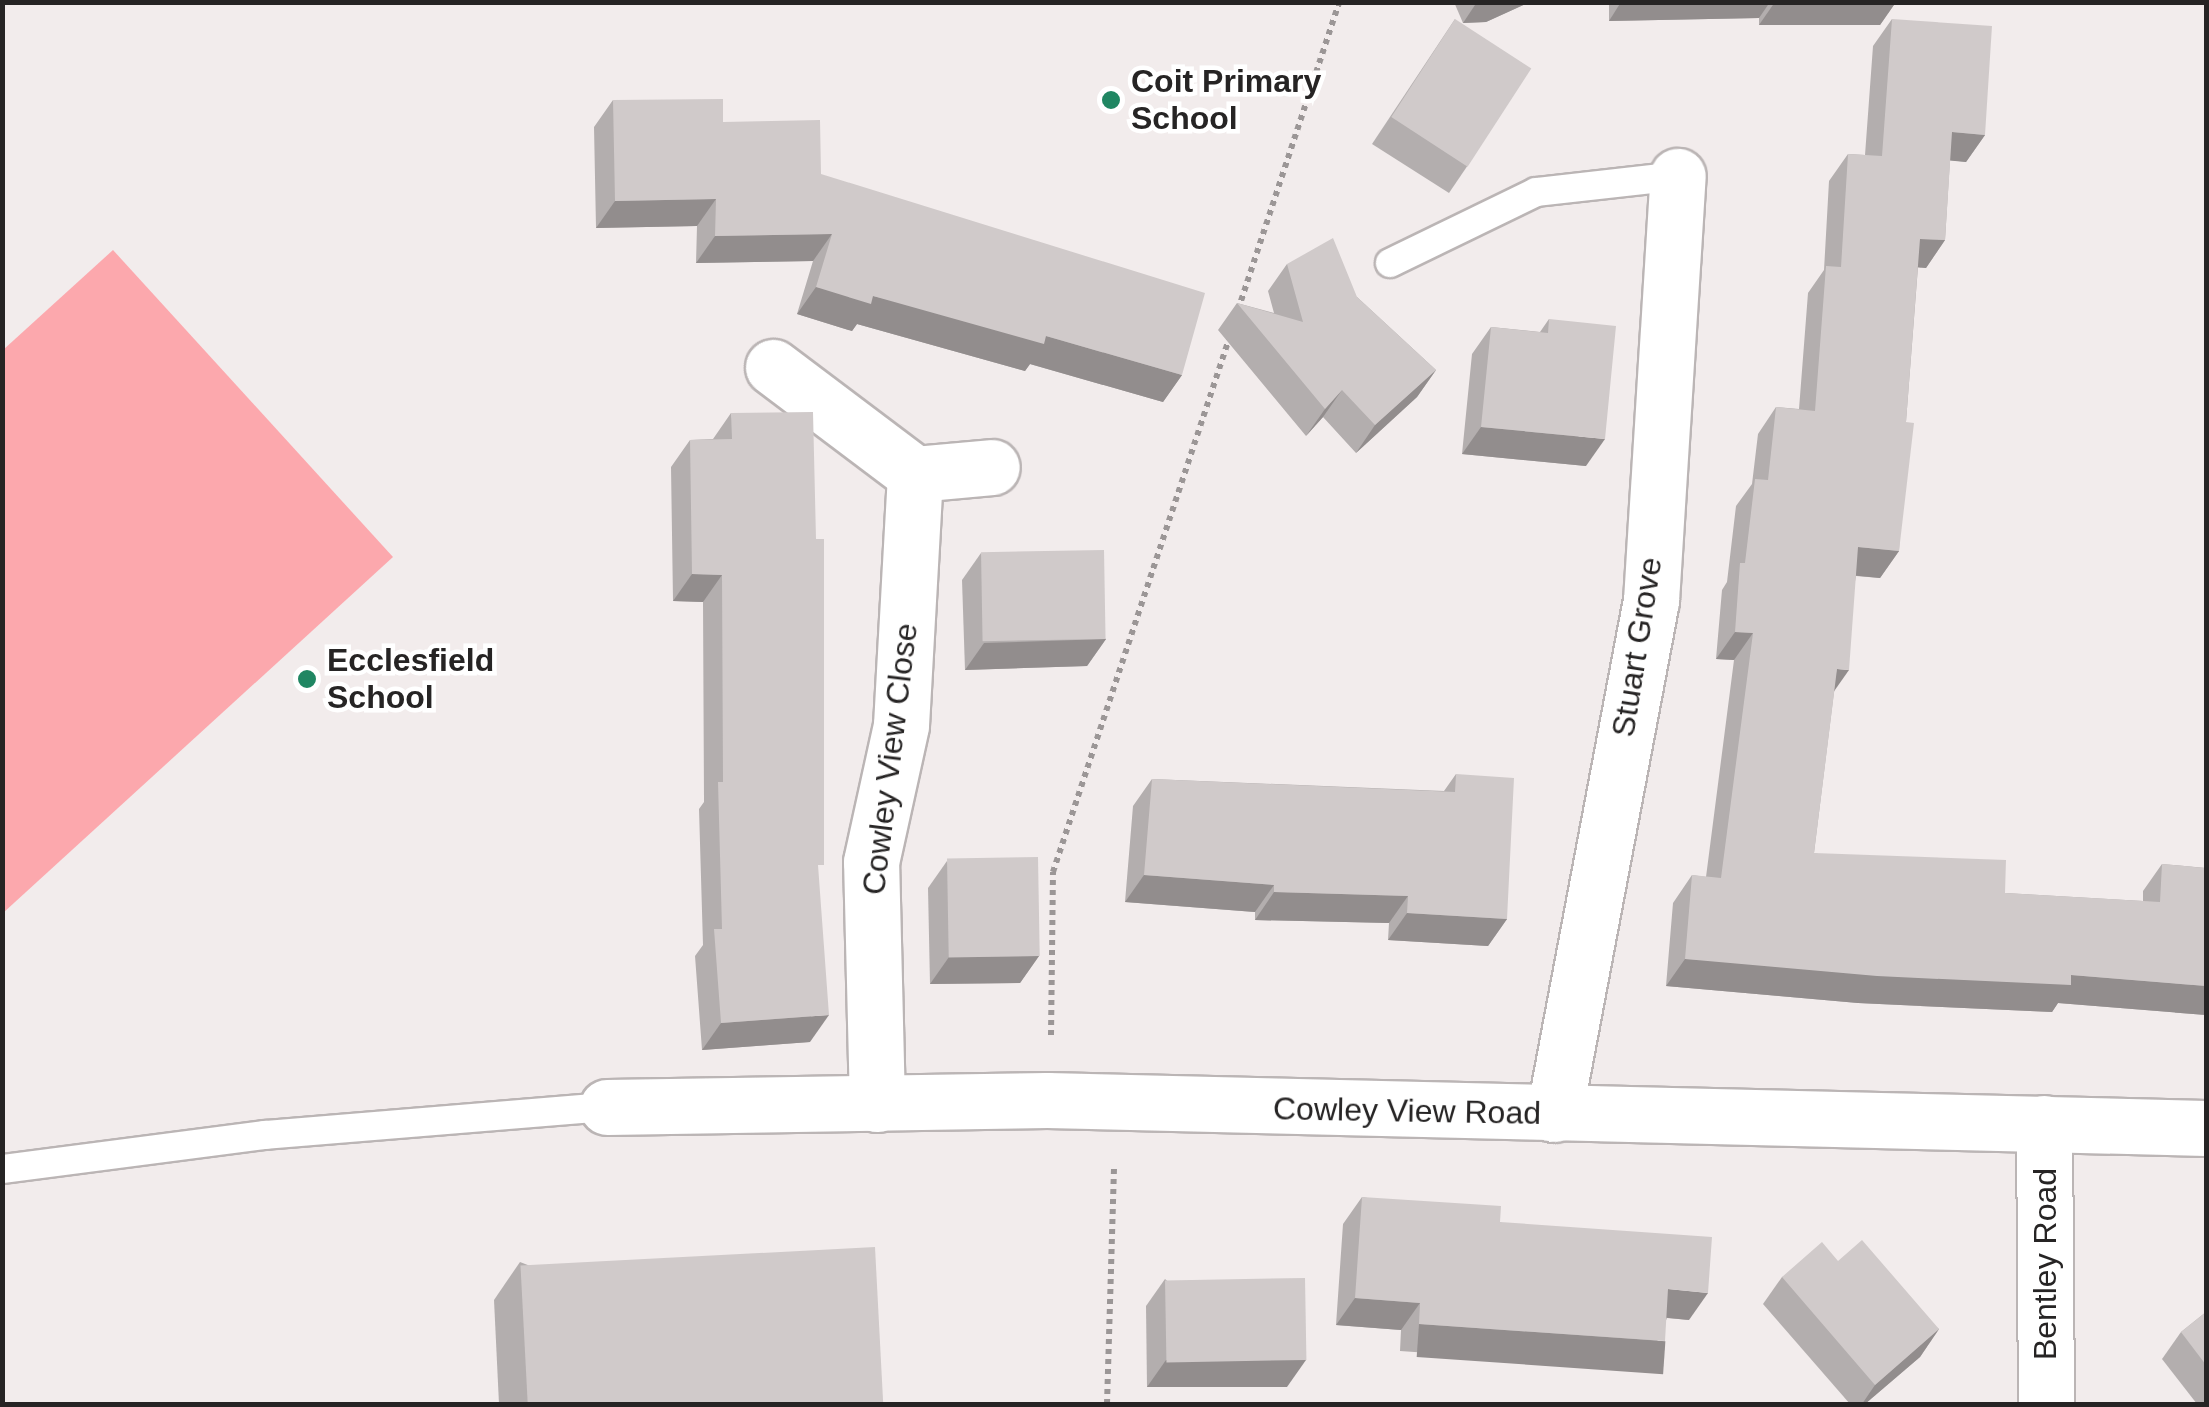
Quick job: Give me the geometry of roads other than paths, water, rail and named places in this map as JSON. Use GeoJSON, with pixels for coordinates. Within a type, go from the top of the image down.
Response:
{"type":"FeatureCollection","features":[{"type":"Feature","properties":{"kind":"street","name":"Stuart Grove"},"geometry":{"type":"LineString","coordinates":[[1554,1114],[1650,600],[1678,176]]}},
{"type":"Feature","properties":{"kind":"street"},"geometry":{"type":"LineString","coordinates":[[773,367],[914,474],[992,467]]}},
{"type":"Feature","properties":{"kind":"street","name":"Cowley View Close"},"geometry":{"type":"LineString","coordinates":[[877,1104],[871,862],[901,725],[914,474]]}},
{"type":"Feature","properties":{"kind":"street","name":"Cowley View Road"},"geometry":{"type":"LineString","coordinates":[[606,1107],[1047,1100],[1114,1105],[2206,1128]]}},
{"type":"Feature","properties":{"kind":"street","name":"Bentley Road"},"geometry":{"type":"LineString","coordinates":[[2044,1123],[2046,1404]]}},
{"type":"Feature","properties":{"kind":"lane"},"geometry":{"type":"LineString","coordinates":[[1390,263],[1536,192],[1678,176]]}},
{"type":"Feature","properties":{"kind":"lane"},"geometry":{"type":"LineString","coordinates":[[2,1169],[265,1135],[606,1107]]}},
{"type":"Feature","properties":{"kind":"place","name":"Coit Primary School"},"geometry":{"type":"Point","coordinates":[1111,100]}},
{"type":"Feature","properties":{"kind":"place","name":"Ecclesfield School"},"geometry":{"type":"Point","coordinates":[307,679]}}]}
